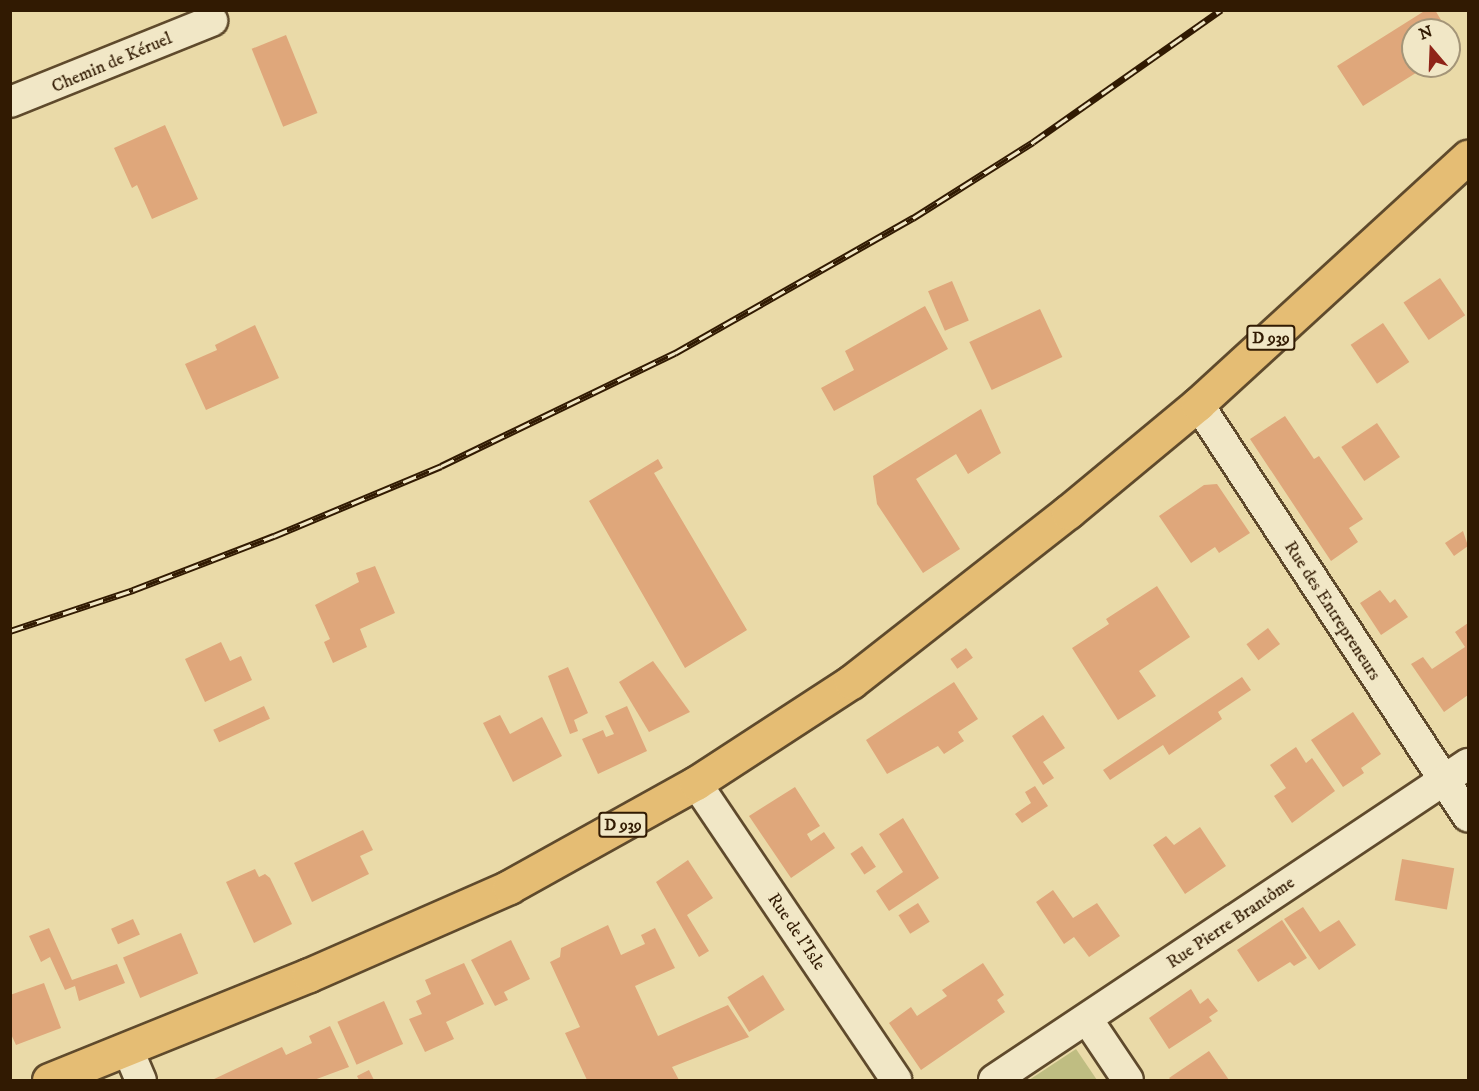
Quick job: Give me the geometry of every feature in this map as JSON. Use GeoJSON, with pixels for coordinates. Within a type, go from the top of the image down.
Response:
{"type":"FeatureCollection","features":[{"type":"Feature","properties":{"kind":"main road","name":"D 939"},"geometry":{"type":"LineString","coordinates":[[49,1080],[128,1050],[509,887],[696,783],[850,682],[1068,512],[1198,404],[1468,157]]}},
{"type":"Feature","properties":{"kind":"street","name":"Chemin de Kéruel"},"geometry":{"type":"LineString","coordinates":[[10,102],[212,21]]}},
{"type":"Feature","properties":{"kind":"street","name":"Rue des Entrepreneurs"},"geometry":{"type":"LineString","coordinates":[[1198,404],[1468,817]]}},
{"type":"Feature","properties":{"kind":"street","name":"Rue Pierre Brantôme"},"geometry":{"type":"LineString","coordinates":[[994,1080],[1468,764]]}},
{"type":"Feature","properties":{"kind":"street","name":"Rue de l'Isle"},"geometry":{"type":"LineString","coordinates":[[696,783],[896,1080]]}},
{"type":"Feature","properties":{"kind":"street"},"geometry":{"type":"LineString","coordinates":[[1087,1019],[1128,1080]]}},
{"type":"Feature","properties":{"kind":"street"},"geometry":{"type":"LineString","coordinates":[[128,1050],[141,1080]]}},
{"type":"Feature","properties":{"kind":"shaded area"},"geometry":{"type":"Polygon","coordinates":[[[1076,1049],[1097,1080],[1029,1080],[1076,1049]]]}},
{"type":"Feature","properties":{"kind":"building"},"geometry":{"type":"Polygon","coordinates":[[[1426,10],[1435,10],[1440,18],[1413,18],[1426,10]]]}},
{"type":"Feature","properties":{"kind":"building"},"geometry":{"type":"Polygon","coordinates":[[[1401,26],[1401,78],[1408,78],[1363,106],[1337,66],[1401,26]]]}},
{"type":"Feature","properties":{"kind":"building"},"geometry":{"type":"Polygon","coordinates":[[[286,35],[317,113],[283,127],[252,49],[286,35]]]}},
{"type":"Feature","properties":{"kind":"building"},"geometry":{"type":"Polygon","coordinates":[[[165,125],[198,199],[152,219],[137,185],[132,188],[114,148],[165,125]]]}},
{"type":"Feature","properties":{"kind":"building"},"geometry":{"type":"Polygon","coordinates":[[[1440,278],[1465,315],[1429,340],[1404,303],[1440,278]]]}},
{"type":"Feature","properties":{"kind":"building"},"geometry":{"type":"Polygon","coordinates":[[[952,281],[969,321],[945,331],[928,291],[952,281]]]}},
{"type":"Feature","properties":{"kind":"building"},"geometry":{"type":"Polygon","coordinates":[[[925,306],[948,349],[834,411],[821,388],[854,370],[845,351],[925,306]]]}},
{"type":"Feature","properties":{"kind":"building"},"geometry":{"type":"Polygon","coordinates":[[[1040,309],[1062,357],[992,390],[969,342],[1040,309]]]}},
{"type":"Feature","properties":{"kind":"building"},"geometry":{"type":"Polygon","coordinates":[[[1383,323],[1409,362],[1377,384],[1351,345],[1383,323]]]}},
{"type":"Feature","properties":{"kind":"building"},"geometry":{"type":"Polygon","coordinates":[[[255,325],[279,378],[206,410],[185,364],[217,350],[215,345],[255,325]]]}},
{"type":"Feature","properties":{"kind":"building"},"geometry":{"type":"Polygon","coordinates":[[[981,409],[1001,453],[968,474],[956,454],[916,479],[960,549],[923,573],[877,504],[873,476],[981,409]]]}},
{"type":"Feature","properties":{"kind":"building"},"geometry":{"type":"Polygon","coordinates":[[[1285,416],[1314,459],[1319,456],[1363,519],[1349,528],[1358,542],[1331,561],[1250,439],[1285,416]]]}},
{"type":"Feature","properties":{"kind":"building"},"geometry":{"type":"Polygon","coordinates":[[[1377,423],[1400,457],[1364,481],[1341,447],[1377,423]]]}},
{"type":"Feature","properties":{"kind":"building"},"geometry":{"type":"Polygon","coordinates":[[[658,459],[663,468],[654,473],[747,630],[685,668],[589,501],[658,459]]]}},
{"type":"Feature","properties":{"kind":"building"},"geometry":{"type":"Polygon","coordinates":[[[1217,484],[1250,533],[1219,553],[1215,547],[1191,563],[1159,516],[1204,485],[1217,484]]]}},
{"type":"Feature","properties":{"kind":"building"},"geometry":{"type":"Polygon","coordinates":[[[1463,531],[1468,546],[1454,556],[1445,543],[1463,531]]]}},
{"type":"Feature","properties":{"kind":"building"},"geometry":{"type":"Polygon","coordinates":[[[375,566],[395,613],[360,629],[367,647],[333,663],[324,642],[330,639],[315,605],[359,582],[356,573],[375,566]]]}},
{"type":"Feature","properties":{"kind":"building"},"geometry":{"type":"Polygon","coordinates":[[[1157,586],[1190,637],[1139,671],[1156,696],[1118,720],[1072,648],[1109,624],[1106,619],[1157,586]]]}},
{"type":"Feature","properties":{"kind":"building"},"geometry":{"type":"Polygon","coordinates":[[[1380,590],[1390,603],[1395,599],[1408,617],[1381,635],[1360,603],[1380,590]]]}},
{"type":"Feature","properties":{"kind":"building"},"geometry":{"type":"Polygon","coordinates":[[[1468,623],[1468,695],[1444,712],[1411,664],[1423,657],[1432,669],[1465,647],[1455,632],[1468,623]]]}},
{"type":"Feature","properties":{"kind":"building"},"geometry":{"type":"Polygon","coordinates":[[[1268,628],[1280,644],[1258,660],[1246,644],[1268,628]]]}},
{"type":"Feature","properties":{"kind":"building"},"geometry":{"type":"Polygon","coordinates":[[[221,642],[230,661],[241,656],[252,680],[205,702],[185,659],[221,642]]]}},
{"type":"Feature","properties":{"kind":"building"},"geometry":{"type":"Polygon","coordinates":[[[966,648],[973,658],[957,669],[950,659],[966,648]]]}},
{"type":"Feature","properties":{"kind":"building"},"geometry":{"type":"Polygon","coordinates":[[[653,661],[690,712],[649,732],[619,682],[653,661]]]}},
{"type":"Feature","properties":{"kind":"building"},"geometry":{"type":"Polygon","coordinates":[[[568,667],[588,713],[574,720],[578,731],[570,734],[548,676],[568,667]]]}},
{"type":"Feature","properties":{"kind":"building"},"geometry":{"type":"Polygon","coordinates":[[[1242,677],[1251,690],[1218,712],[1222,719],[1169,755],[1163,745],[1110,780],[1103,770],[1242,677]]]}},
{"type":"Feature","properties":{"kind":"building"},"geometry":{"type":"Polygon","coordinates":[[[954,682],[978,719],[958,732],[964,741],[944,754],[938,746],[887,774],[866,740],[954,682]]]}},
{"type":"Feature","properties":{"kind":"building"},"geometry":{"type":"Polygon","coordinates":[[[264,706],[270,719],[219,742],[213,730],[264,706]]]}},
{"type":"Feature","properties":{"kind":"building"},"geometry":{"type":"Polygon","coordinates":[[[627,706],[647,751],[598,774],[582,739],[603,730],[606,737],[614,734],[605,716],[627,706]]]}},
{"type":"Feature","properties":{"kind":"building"},"geometry":{"type":"Polygon","coordinates":[[[1353,712],[1381,754],[1361,768],[1364,773],[1343,787],[1311,740],[1353,712]]]}},
{"type":"Feature","properties":{"kind":"building"},"geometry":{"type":"Polygon","coordinates":[[[500,715],[510,734],[542,717],[562,756],[513,782],[483,723],[500,715]]]}},
{"type":"Feature","properties":{"kind":"building"},"geometry":{"type":"Polygon","coordinates":[[[1043,715],[1065,748],[1043,762],[1054,778],[1043,785],[1012,736],[1043,715]]]}},
{"type":"Feature","properties":{"kind":"building"},"geometry":{"type":"Polygon","coordinates":[[[1296,747],[1306,763],[1312,758],[1335,791],[1292,823],[1274,796],[1286,788],[1270,765],[1296,747]]]}},
{"type":"Feature","properties":{"kind":"building"},"geometry":{"type":"Polygon","coordinates":[[[1035,786],[1048,806],[1022,823],[1015,814],[1031,803],[1025,792],[1035,786]]]}},
{"type":"Feature","properties":{"kind":"building"},"geometry":{"type":"Polygon","coordinates":[[[795,787],[820,826],[807,834],[811,841],[824,832],[835,848],[791,878],[749,816],[795,787]]]}},
{"type":"Feature","properties":{"kind":"building"},"geometry":{"type":"Polygon","coordinates":[[[903,818],[939,878],[889,911],[876,891],[903,872],[879,834],[903,818]]]}},
{"type":"Feature","properties":{"kind":"building"},"geometry":{"type":"Polygon","coordinates":[[[1200,827],[1226,866],[1185,894],[1153,845],[1166,836],[1174,845],[1200,827]]]}},
{"type":"Feature","properties":{"kind":"building"},"geometry":{"type":"Polygon","coordinates":[[[363,830],[373,850],[360,856],[369,874],[312,902],[294,863],[363,830]]]}},
{"type":"Feature","properties":{"kind":"building"},"geometry":{"type":"Polygon","coordinates":[[[862,846],[876,867],[864,875],[850,854],[862,846]]]}},
{"type":"Feature","properties":{"kind":"building"},"geometry":{"type":"Polygon","coordinates":[[[1402,859],[1454,868],[1447,910],[1395,900],[1402,859]]]}},
{"type":"Feature","properties":{"kind":"building"},"geometry":{"type":"Polygon","coordinates":[[[688,860],[713,898],[687,915],[709,951],[699,957],[656,882],[688,860]]]}},
{"type":"Feature","properties":{"kind":"building"},"geometry":{"type":"Polygon","coordinates":[[[255,869],[259,877],[265,874],[270,878],[292,924],[254,943],[226,882],[255,869]]]}},
{"type":"Feature","properties":{"kind":"building"},"geometry":{"type":"Polygon","coordinates":[[[1053,890],[1073,918],[1097,903],[1120,936],[1089,957],[1074,937],[1064,944],[1036,902],[1053,890]]]}},
{"type":"Feature","properties":{"kind":"building"},"geometry":{"type":"Polygon","coordinates":[[[918,903],[930,922],[910,934],[898,915],[918,903]]]}},
{"type":"Feature","properties":{"kind":"building"},"geometry":{"type":"Polygon","coordinates":[[[1303,907],[1320,932],[1339,920],[1356,945],[1319,970],[1284,919],[1303,907]]]}},
{"type":"Feature","properties":{"kind":"building"},"geometry":{"type":"Polygon","coordinates":[[[133,919],[140,935],[118,944],[111,929],[133,919]]]}},
{"type":"Feature","properties":{"kind":"building"},"geometry":{"type":"Polygon","coordinates":[[[1282,920],[1307,958],[1294,966],[1290,962],[1258,982],[1237,950],[1282,920]]]}},
{"type":"Feature","properties":{"kind":"building"},"geometry":{"type":"Polygon","coordinates":[[[608,925],[621,955],[645,944],[641,935],[655,928],[675,968],[635,986],[658,1036],[728,1005],[749,1037],[672,1067],[679,1080],[587,1080],[565,1033],[580,1027],[550,962],[560,957],[561,948],[608,925]]]}},
{"type":"Feature","properties":{"kind":"building"},"geometry":{"type":"Polygon","coordinates":[[[49,928],[72,980],[117,964],[125,983],[79,1001],[75,986],[65,990],[50,957],[41,962],[29,936],[49,928]]]}},
{"type":"Feature","properties":{"kind":"building"},"geometry":{"type":"Polygon","coordinates":[[[181,933],[198,974],[140,998],[123,958],[181,933]]]}},
{"type":"Feature","properties":{"kind":"building"},"geometry":{"type":"Polygon","coordinates":[[[511,940],[530,979],[504,992],[508,1000],[495,1006],[471,960],[511,940]]]}},
{"type":"Feature","properties":{"kind":"building"},"geometry":{"type":"Polygon","coordinates":[[[464,963],[484,1004],[446,1022],[454,1039],[425,1052],[409,1019],[422,1014],[416,1001],[431,994],[425,980],[464,963]]]}},
{"type":"Feature","properties":{"kind":"building"},"geometry":{"type":"Polygon","coordinates":[[[983,963],[1004,995],[997,1000],[1005,1012],[921,1070],[889,1023],[911,1007],[917,1016],[947,996],[942,990],[983,963]]]}},
{"type":"Feature","properties":{"kind":"building"},"geometry":{"type":"Polygon","coordinates":[[[763,975],[785,1010],[749,1032],[727,997],[763,975]]]}},
{"type":"Feature","properties":{"kind":"building"},"geometry":{"type":"Polygon","coordinates":[[[44,983],[61,1028],[16,1045],[10,1032],[10,995],[44,983]]]}},
{"type":"Feature","properties":{"kind":"building"},"geometry":{"type":"Polygon","coordinates":[[[1191,989],[1200,1004],[1208,998],[1218,1011],[1209,1017],[1212,1021],[1169,1049],[1149,1018],[1191,989]]]}},
{"type":"Feature","properties":{"kind":"building"},"geometry":{"type":"Polygon","coordinates":[[[384,1001],[403,1044],[357,1065],[337,1022],[384,1001]]]}},
{"type":"Feature","properties":{"kind":"building"},"geometry":{"type":"Polygon","coordinates":[[[330,1026],[349,1067],[314,1080],[212,1080],[282,1047],[286,1055],[312,1043],[309,1036],[330,1026]]]}},
{"type":"Feature","properties":{"kind":"building"},"geometry":{"type":"Polygon","coordinates":[[[1209,1051],[1229,1080],[1171,1080],[1169,1078],[1209,1051]]]}},
{"type":"Feature","properties":{"kind":"building"},"geometry":{"type":"Polygon","coordinates":[[[369,1070],[374,1080],[359,1080],[357,1076],[369,1070]]]}},
{"type":"Feature","properties":{"kind":"railway"},"geometry":{"type":"LineString","coordinates":[[10,631],[133,590],[274,536],[441,466],[675,353],[913,218],[1033,142],[1221,10]]}}]}
